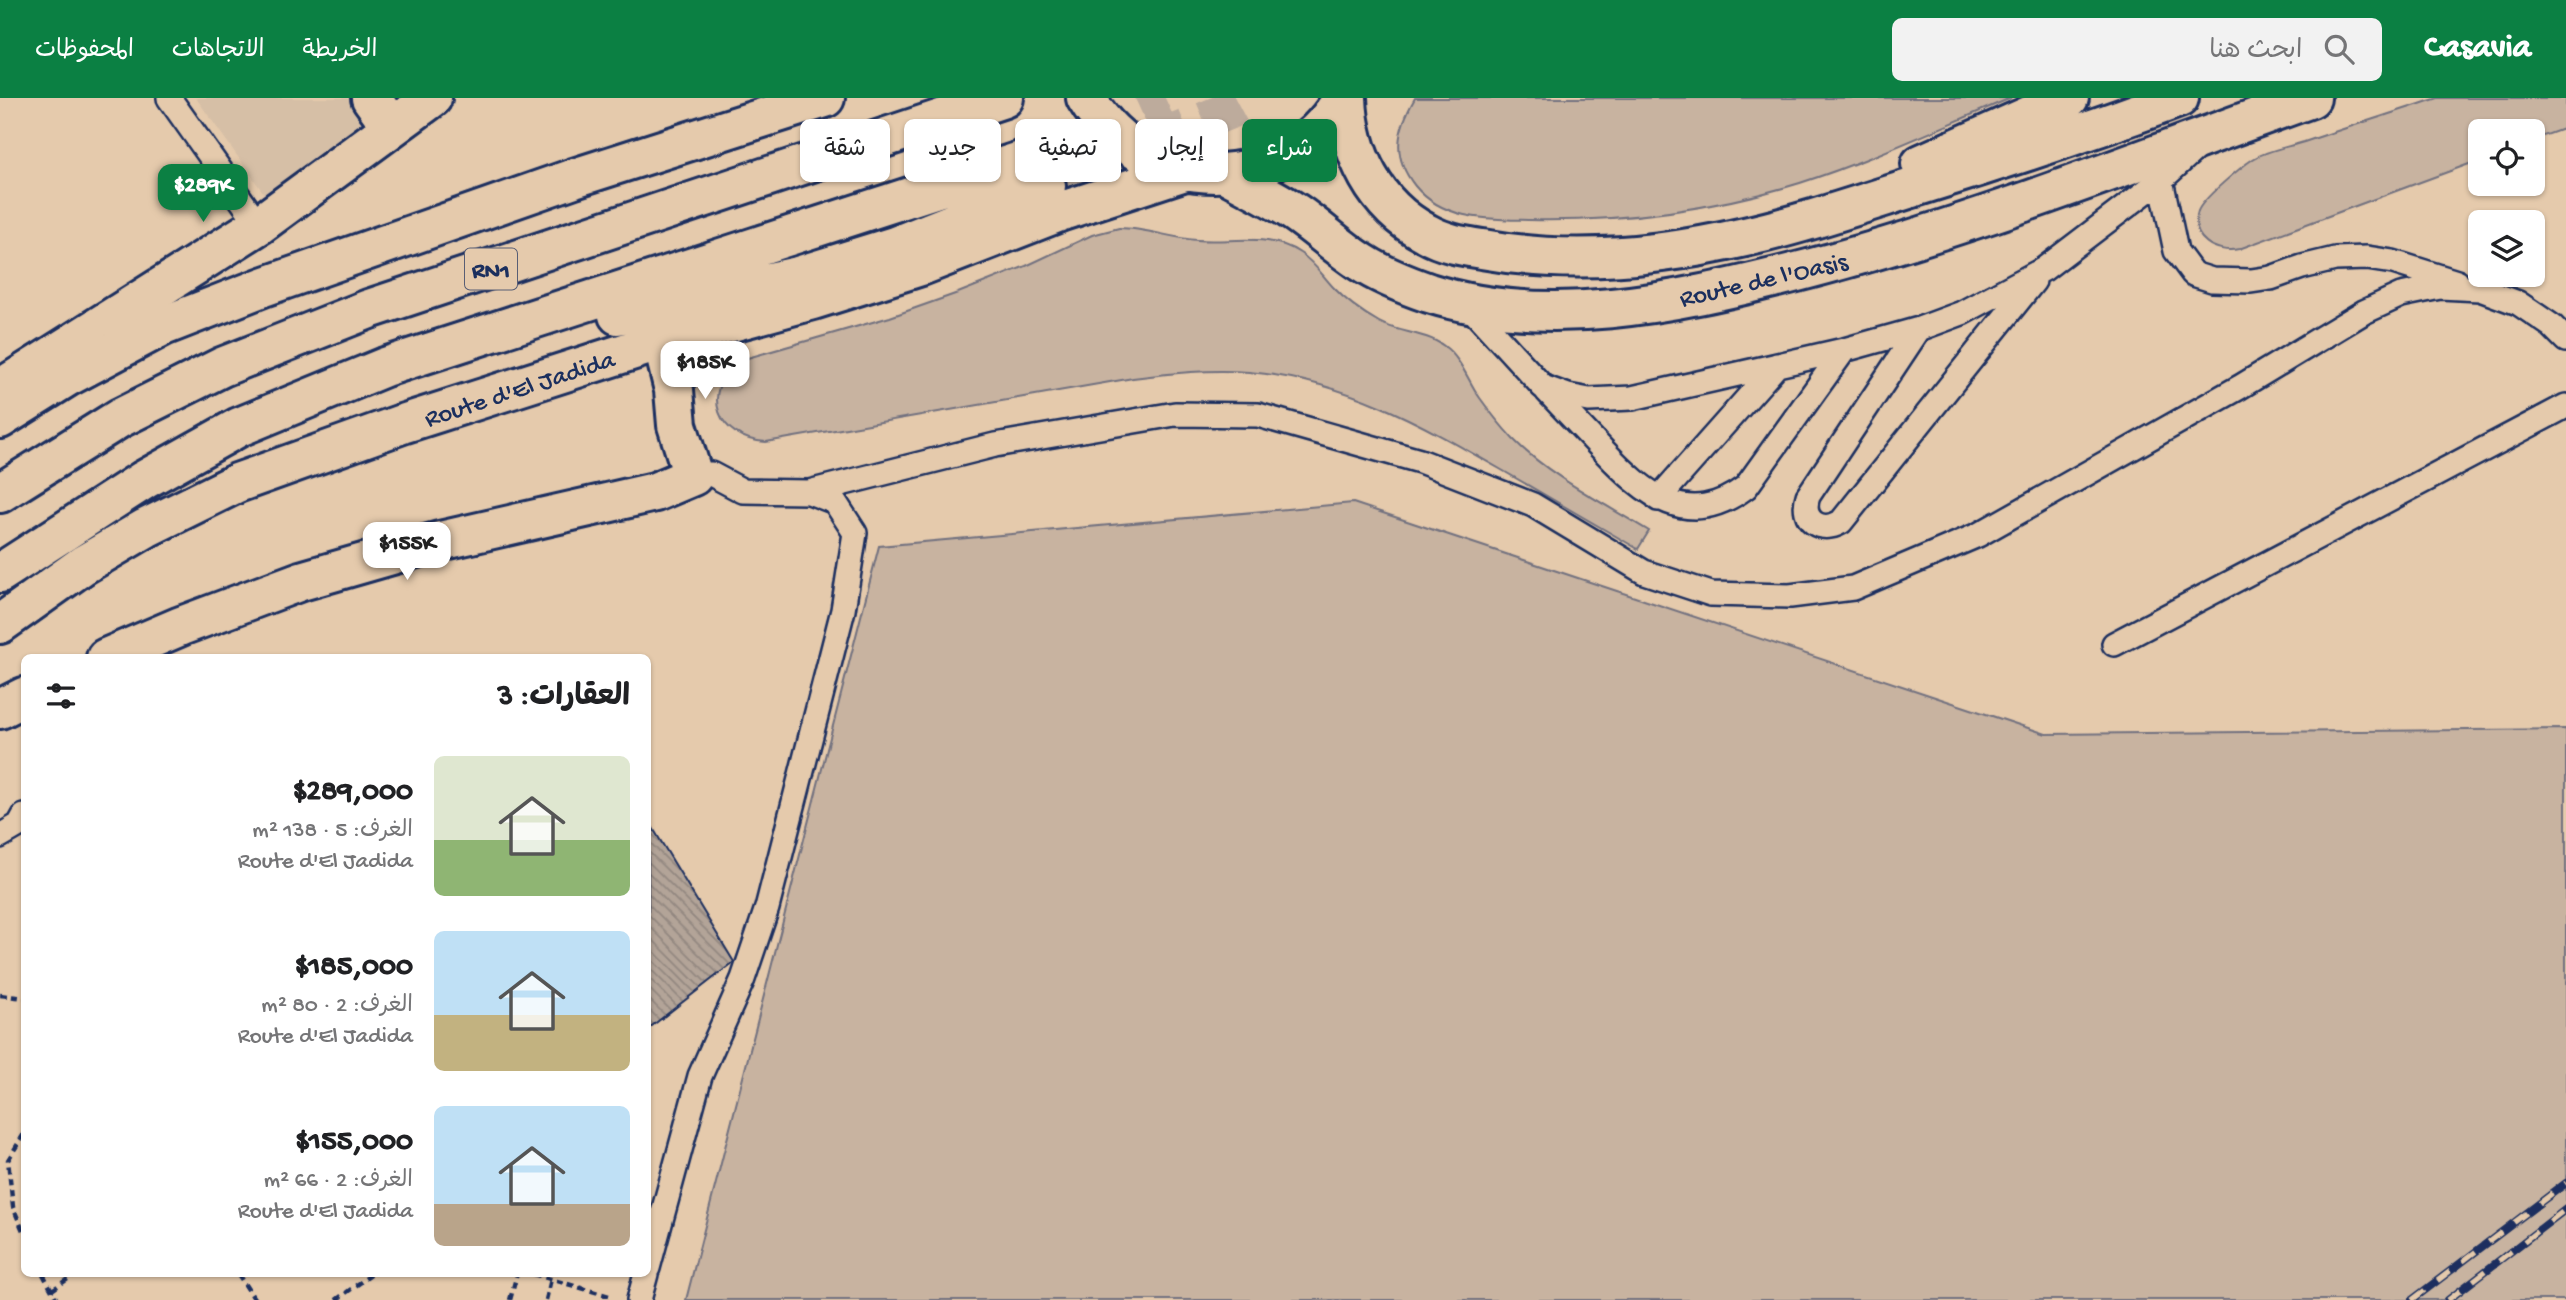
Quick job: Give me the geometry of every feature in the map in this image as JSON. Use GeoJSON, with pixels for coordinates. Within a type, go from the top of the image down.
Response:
{"type":"FeatureCollection","features":[{"type":"Feature","properties":{"kind":"main road"},"geometry":{"type":"LineString","coordinates":[[0,389],[259,225],[381,112],[432,98]]}},
{"type":"Feature","properties":{"kind":"main road"},"geometry":{"type":"LineString","coordinates":[[0,419],[67,377],[163,326],[263,287],[574,178],[825,98]]}},
{"type":"Feature","properties":{"kind":"main road","name":"RN1"},"geometry":{"type":"LineString","coordinates":[[0,493],[120,418],[222,367],[344,318],[1004,98]]}},
{"type":"Feature","properties":{"kind":"main road"},"geometry":{"type":"LineString","coordinates":[[1086,98],[1105,125],[1135,149]]}},
{"type":"Feature","properties":{"kind":"main road"},"geometry":{"type":"LineString","coordinates":[[1228,173],[1256,168],[1284,156],[1310,140],[1332,118],[1345,98]]}},
{"type":"Feature","properties":{"kind":"main road","name":"Route de l'Oasis"},"geometry":{"type":"LineString","coordinates":[[1345,98],[1352,141],[1373,186],[1388,205],[1427,234],[1450,243],[1499,252],[1598,258],[1647,254],[1745,237],[2019,155],[2179,98]]}},
{"type":"Feature","properties":{"kind":"main road"},"geometry":{"type":"LineString","coordinates":[[1837,211],[1945,152],[2069,98]]}},
{"type":"Feature","properties":{"kind":"main road","name":"Route de l'Oasis"},"geometry":{"type":"LineString","coordinates":[[1228,175],[1296,213],[1361,262],[1394,280],[1466,303],[1503,309],[1596,309],[1643,304],[1734,288],[1940,232],[2311,98]]}},
{"type":"Feature","properties":{"kind":"main road"},"geometry":{"type":"LineString","coordinates":[[0,573],[144,480],[239,427],[386,368],[498,332],[614,315],[798,276],[895,246],[1020,182]]}},
{"type":"Feature","properties":{"kind":"main road","name":"Route d'El Jadida"},"geometry":{"type":"LineString","coordinates":[[0,624],[83,565],[146,528],[237,483],[402,424],[662,341],[813,300],[921,266],[1062,211],[1151,182]]}},
{"type":"Feature","properties":{"kind":"main road"},"geometry":{"type":"LineString","coordinates":[[115,654],[301,581],[440,541],[655,492],[693,476],[677,425],[674,390],[662,341]]}},
{"type":"Feature","properties":{"kind":"main road"},"geometry":{"type":"LineString","coordinates":[[0,709],[21,698]]}},
{"type":"Feature","properties":{"kind":"lane"},"geometry":{"type":"LineString","coordinates":[[169,98],[259,225]]}},
{"type":"Feature","properties":{"kind":"lane"},"geometry":{"type":"LineString","coordinates":[[1543,387],[1567,396],[1589,400],[1632,398],[1844,350],[1919,329],[1962,313],[2044,269],[2161,180],[2213,133]]}},
{"type":"Feature","properties":{"kind":"lane"},"geometry":{"type":"LineString","coordinates":[[2161,180],[2175,251],[2193,274],[2212,280],[2251,281],[2271,278],[2334,259],[2367,258],[2392,262],[2518,303],[2552,326],[2566,340]]}},
{"type":"Feature","properties":{"kind":"lane"},"geometry":{"type":"LineString","coordinates":[[1919,329],[1808,496],[1805,506],[1807,516],[1813,524],[1822,528],[1841,522],[2044,269]]}},
{"type":"Feature","properties":{"kind":"lane"},"geometry":{"type":"LineString","coordinates":[[693,476],[711,474],[743,491],[808,492],[995,445],[1175,414],[1258,415],[1420,461],[1533,505],[1644,572],[1711,594],[1790,596],[1853,587],[1978,536],[2240,387],[2364,312],[2400,295],[2440,287],[2480,289]]}},
{"type":"Feature","properties":{"kind":"lane"},"geometry":{"type":"LineString","coordinates":[[1466,303],[1620,468],[1658,499],[1693,507],[1712,505],[1731,498],[1746,487],[1844,350]]}},
{"type":"Feature","properties":{"kind":"lane"},"geometry":{"type":"LineString","coordinates":[[1658,499],[1777,365]]}},
{"type":"Feature","properties":{"kind":"lane"},"geometry":{"type":"LineString","coordinates":[[2114,644],[2566,405]]}},
{"type":"Feature","properties":{"kind":"lane"},"geometry":{"type":"LineString","coordinates":[[651,1257],[700,1076],[743,979],[767,908],[843,610],[855,533],[835,502],[808,492]]}},
{"type":"Feature","properties":{"kind":"lane"},"geometry":{"type":"LineString","coordinates":[[0,836],[21,821]]}},
{"type":"Feature","properties":{"kind":"lane"},"geometry":{"type":"LineString","coordinates":[[639,1300],[645,1277]]}},
{"type":"Feature","properties":{"kind":"path"},"geometry":{"type":"LineString","coordinates":[[0,995],[21,998]]}},
{"type":"Feature","properties":{"kind":"path"},"geometry":{"type":"LineString","coordinates":[[21,1139],[8,1160],[13,1207],[21,1226]]}},
{"type":"Feature","properties":{"kind":"path"},"geometry":{"type":"LineString","coordinates":[[45,1277],[57,1300]]}},
{"type":"Feature","properties":{"kind":"path"},"geometry":{"type":"LineString","coordinates":[[52,1290],[71,1277]]}},
{"type":"Feature","properties":{"kind":"path"},"geometry":{"type":"LineString","coordinates":[[240,1277],[255,1300]]}},
{"type":"Feature","properties":{"kind":"path"},"geometry":{"type":"LineString","coordinates":[[336,1300],[368,1277]]}},
{"type":"Feature","properties":{"kind":"path"},"geometry":{"type":"LineString","coordinates":[[510,1300],[516,1277]]}},
{"type":"Feature","properties":{"kind":"path"},"geometry":{"type":"LineString","coordinates":[[544,1277],[621,1300]]}},
{"type":"Feature","properties":{"kind":"path"},"geometry":{"type":"LineString","coordinates":[[546,1300],[551,1279]]}},
{"type":"Feature","properties":{"kind":"shaded area"},"geometry":{"type":"Polygon","coordinates":[[[196,98],[398,98],[265,195],[196,98]]]}},
{"type":"Feature","properties":{"kind":"shaded area"},"geometry":{"type":"Polygon","coordinates":[[[1415,98],[2011,98],[1854,164],[1767,192],[1665,212],[1562,220],[1482,218],[1452,211],[1426,197],[1407,175],[1400,153],[1399,143],[1404,121],[1415,98]]]}},
{"type":"Feature","properties":{"kind":"shaded area"},"geometry":{"type":"Polygon","coordinates":[[[2438,98],[2566,98],[2566,128],[2545,135],[2545,119],[2468,119],[2468,164],[2239,249],[2214,247],[2201,237],[2196,221],[2198,211],[2223,183],[2253,159],[2438,98]]]}},
{"type":"Feature","properties":{"kind":"shaded area"},"geometry":{"type":"Polygon","coordinates":[[[1119,228],[1197,240],[1263,240],[1300,253],[1343,297],[1367,315],[1387,326],[1429,338],[1444,346],[1460,363],[1492,414],[1527,452],[1578,489],[1649,531],[1638,549],[1470,452],[1380,406],[1317,384],[1249,372],[1191,372],[1133,378],[766,442],[736,433],[719,412],[719,387],[737,361],[890,317],[1026,266],[1092,235],[1119,228]]]}},
{"type":"Feature","properties":{"kind":"shaded area"},"geometry":{"type":"Polygon","coordinates":[[[1353,503],[2046,734],[2566,729],[2566,1300],[686,1300],[879,546],[1353,503]]]}},
{"type":"Feature","properties":{"kind":"building"},"geometry":{"type":"Polygon","coordinates":[[[651,825],[734,962],[651,1027],[651,825]]]}},
{"type":"Feature","properties":{"kind":"tunnel"},"geometry":{"type":"LineString","coordinates":[[1118,119],[1165,98]]}},
{"type":"Feature","properties":{"kind":"tunnel"},"geometry":{"type":"LineString","coordinates":[[1046,186],[1254,98]]}},
{"type":"Feature","properties":{"kind":"railway"},"geometry":{"type":"LineString","coordinates":[[2412,1300],[2566,1183]]}},
{"type":"Feature","properties":{"kind":"railway"},"geometry":{"type":"LineString","coordinates":[[2448,1300],[2566,1209]]}}]}
